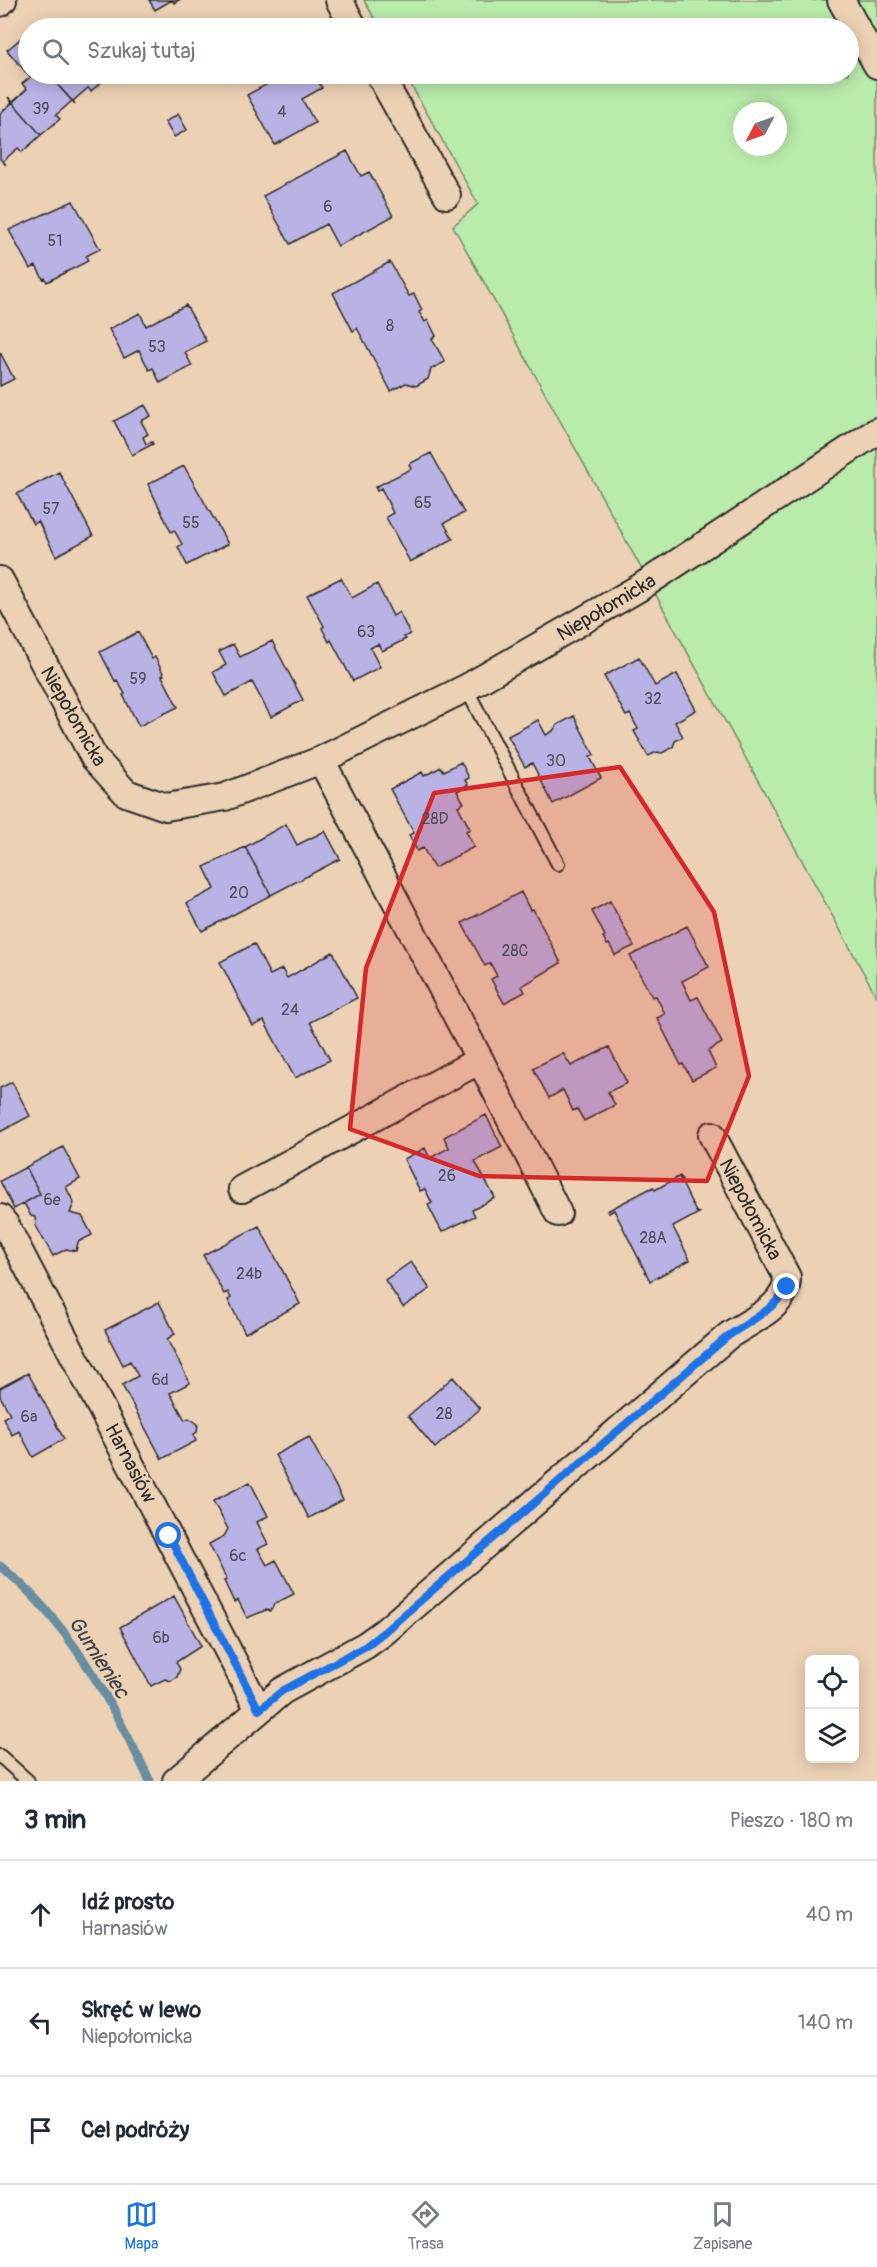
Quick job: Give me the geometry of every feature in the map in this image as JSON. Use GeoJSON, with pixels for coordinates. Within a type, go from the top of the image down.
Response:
{"type":"FeatureCollection","features":[{"type":"Feature","properties":{"kind":"street"},"geometry":{"type":"LineString","coordinates":[[339,0],[349,18]]}},
{"type":"Feature","properties":{"kind":"street"},"geometry":{"type":"LineString","coordinates":[[841,0],[851,18]]}},
{"type":"Feature","properties":{"kind":"street"},"geometry":{"type":"LineString","coordinates":[[859,32],[877,64]]}},
{"type":"Feature","properties":{"kind":"street"},"geometry":{"type":"LineString","coordinates":[[385,84],[447,195]]}},
{"type":"Feature","properties":{"kind":"street","name":"Niepołomicka"},"geometry":{"type":"LineString","coordinates":[[0,580],[94,758],[126,793],[166,807],[178,805],[225,797],[321,760],[466,688],[639,588],[877,431]]}},
{"type":"Feature","properties":{"kind":"street"},"geometry":{"type":"LineString","coordinates":[[321,760],[480,1060],[558,1213]]}},
{"type":"Feature","properties":{"kind":"street"},"geometry":{"type":"LineString","coordinates":[[242,1189],[480,1060]]}},
{"type":"Feature","properties":{"kind":"street","name":"Niepołomicka"},"geometry":{"type":"LineString","coordinates":[[176,1781],[282,1691],[366,1646],[384,1632],[728,1336],[773,1306],[781,1298],[787,1287],[787,1277],[712,1135]]}},
{"type":"Feature","properties":{"kind":"street","name":"Harnasiów"},"geometry":{"type":"LineString","coordinates":[[0,1218],[11,1234],[259,1710]]}},
{"type":"Feature","properties":{"kind":"lane"},"geometry":{"type":"LineString","coordinates":[[466,688],[558,864]]}},
{"type":"Feature","properties":{"kind":"lane"},"geometry":{"type":"LineString","coordinates":[[0,1756],[28,1781]]}},
{"type":"Feature","properties":{"kind":"highlighted area"},"geometry":{"type":"Polygon","coordinates":[[[620,767],[714,912],[749,1076],[707,1181],[479,1176],[350,1129],[366,968],[434,793],[620,767]]]}},
{"type":"Feature","properties":{"kind":"green space"},"geometry":{"type":"Polygon","coordinates":[[[364,0],[877,0],[877,997],[453,226],[478,204],[411,84],[859,84],[859,18],[374,18],[364,0]]]}},
{"type":"Feature","properties":{"kind":"building"},"geometry":{"type":"Polygon","coordinates":[[[149,0],[172,0],[155,10],[149,0]]]}},
{"type":"Feature","properties":{"kind":"building"},"geometry":{"type":"Polygon","coordinates":[[[18,41],[18,63],[7,50],[18,41]]]}},
{"type":"Feature","properties":{"kind":"building"},"geometry":{"type":"Polygon","coordinates":[[[22,84],[57,84],[72,101],[56,115],[60,119],[41,135],[8,97],[13,102],[27,89],[22,84]]]}},
{"type":"Feature","properties":{"kind":"building"},"geometry":{"type":"Polygon","coordinates":[[[57,84],[99,84],[91,91],[88,88],[73,101],[75,104],[57,84]]]}},
{"type":"Feature","properties":{"kind":"building"},"geometry":{"type":"Polygon","coordinates":[[[267,84],[320,84],[322,88],[302,99],[315,123],[275,145],[247,95],[267,84]]]}},
{"type":"Feature","properties":{"kind":"building"},"geometry":{"type":"Polygon","coordinates":[[[8,97],[41,135],[22,152],[18,148],[3,161],[6,165],[0,159],[0,113],[12,103],[8,97]]]}},
{"type":"Feature","properties":{"kind":"building"},"geometry":{"type":"Polygon","coordinates":[[[178,114],[187,130],[174,137],[165,122],[178,114]]]}},
{"type":"Feature","properties":{"kind":"building"},"geometry":{"type":"Polygon","coordinates":[[[347,151],[361,176],[369,172],[393,216],[338,246],[326,224],[290,244],[263,196],[347,151]]]}},
{"type":"Feature","properties":{"kind":"building"},"geometry":{"type":"Polygon","coordinates":[[[73,201],[100,249],[86,256],[88,261],[47,282],[36,266],[30,269],[9,230],[73,201]]]}},
{"type":"Feature","properties":{"kind":"building"},"geometry":{"type":"Polygon","coordinates":[[[390,262],[409,296],[414,294],[422,310],[419,312],[425,322],[428,320],[436,336],[432,339],[445,362],[431,369],[428,379],[416,386],[406,383],[391,391],[357,328],[353,331],[333,293],[390,262]]]}},
{"type":"Feature","properties":{"kind":"building"},"geometry":{"type":"Polygon","coordinates":[[[186,305],[206,341],[185,352],[192,366],[160,383],[153,368],[149,370],[139,350],[124,358],[109,329],[140,313],[146,326],[186,305]]]}},
{"type":"Feature","properties":{"kind":"building"},"geometry":{"type":"Polygon","coordinates":[[[0,352],[14,379],[0,386],[0,352]]]}},
{"type":"Feature","properties":{"kind":"building"},"geometry":{"type":"Polygon","coordinates":[[[145,405],[151,416],[141,421],[148,434],[143,437],[146,444],[152,442],[153,444],[132,455],[114,421],[145,405]]]}},
{"type":"Feature","properties":{"kind":"building"},"geometry":{"type":"Polygon","coordinates":[[[431,453],[464,513],[444,523],[453,539],[410,562],[386,517],[393,513],[381,488],[377,491],[375,487],[411,469],[409,464],[431,453]]]}},
{"type":"Feature","properties":{"kind":"building"},"geometry":{"type":"Polygon","coordinates":[[[184,466],[228,544],[187,565],[178,547],[182,544],[174,530],[171,532],[148,484],[184,466]]]}},
{"type":"Feature","properties":{"kind":"building"},"geometry":{"type":"Polygon","coordinates":[[[59,472],[93,536],[56,556],[38,521],[33,524],[17,494],[59,472]]]}},
{"type":"Feature","properties":{"kind":"building"},"geometry":{"type":"Polygon","coordinates":[[[341,578],[352,598],[377,584],[393,616],[399,612],[410,634],[404,637],[406,639],[382,651],[378,644],[370,648],[380,667],[353,681],[331,640],[329,642],[322,628],[324,626],[307,595],[341,578]]]}},
{"type":"Feature","properties":{"kind":"building"},"geometry":{"type":"Polygon","coordinates":[[[138,632],[152,659],[155,657],[178,707],[139,726],[123,695],[125,694],[117,680],[115,681],[100,652],[138,632]]]}},
{"type":"Feature","properties":{"kind":"building"},"geometry":{"type":"Polygon","coordinates":[[[272,641],[303,700],[271,717],[252,682],[226,696],[213,672],[226,665],[219,652],[233,644],[240,657],[272,641]]]}},
{"type":"Feature","properties":{"kind":"building"},"geometry":{"type":"Polygon","coordinates":[[[639,657],[655,686],[677,674],[696,710],[675,722],[683,737],[675,741],[673,747],[662,753],[657,752],[648,756],[634,731],[638,729],[630,714],[626,716],[604,676],[639,657]]]}},
{"type":"Feature","properties":{"kind":"building"},"geometry":{"type":"Polygon","coordinates":[[[574,716],[594,755],[590,757],[601,778],[553,804],[532,763],[525,767],[508,736],[538,720],[546,735],[557,725],[574,716]]]}},
{"type":"Feature","properties":{"kind":"building"},"geometry":{"type":"Polygon","coordinates":[[[461,762],[469,778],[465,780],[468,785],[457,791],[464,803],[458,806],[470,829],[466,831],[474,847],[434,868],[423,848],[417,851],[409,835],[414,833],[390,789],[422,772],[424,776],[441,767],[444,771],[461,762]]]}},
{"type":"Feature","properties":{"kind":"building"},"geometry":{"type":"Polygon","coordinates":[[[286,824],[297,845],[325,831],[340,859],[271,895],[245,847],[286,824]]]}},
{"type":"Feature","properties":{"kind":"building"},"geometry":{"type":"Polygon","coordinates":[[[245,847],[271,895],[202,931],[187,903],[215,889],[204,867],[245,847]]]}},
{"type":"Feature","properties":{"kind":"building"},"geometry":{"type":"Polygon","coordinates":[[[521,892],[530,910],[533,909],[561,963],[522,986],[525,992],[504,1003],[491,979],[497,976],[490,963],[485,966],[462,923],[521,892]]]}},
{"type":"Feature","properties":{"kind":"building"},"geometry":{"type":"Polygon","coordinates":[[[610,901],[634,946],[615,955],[609,944],[607,945],[603,937],[605,936],[592,911],[610,901]]]}},
{"type":"Feature","properties":{"kind":"building"},"geometry":{"type":"Polygon","coordinates":[[[687,926],[709,967],[682,981],[691,1000],[698,997],[722,1043],[708,1051],[716,1068],[692,1080],[683,1064],[681,1065],[657,1018],[665,1014],[656,996],[652,997],[630,956],[687,926]]]}},
{"type":"Feature","properties":{"kind":"building"},"geometry":{"type":"Polygon","coordinates":[[[254,944],[270,975],[282,969],[287,978],[333,952],[357,998],[310,1022],[330,1060],[295,1078],[264,1021],[253,1026],[220,962],[254,944]]]}},
{"type":"Feature","properties":{"kind":"building"},"geometry":{"type":"Polygon","coordinates":[[[609,1047],[627,1083],[608,1092],[615,1105],[584,1121],[577,1109],[573,1111],[563,1090],[549,1098],[533,1068],[563,1053],[571,1066],[609,1047]]]}},
{"type":"Feature","properties":{"kind":"building"},"geometry":{"type":"Polygon","coordinates":[[[12,1082],[30,1116],[0,1132],[0,1088],[12,1082]]]}},
{"type":"Feature","properties":{"kind":"building"},"geometry":{"type":"Polygon","coordinates":[[[486,1115],[502,1147],[475,1161],[495,1198],[472,1210],[475,1216],[442,1232],[428,1205],[432,1203],[425,1189],[420,1191],[404,1159],[425,1148],[430,1158],[449,1148],[444,1137],[486,1115]]]}},
{"type":"Feature","properties":{"kind":"building"},"geometry":{"type":"Polygon","coordinates":[[[63,1147],[80,1179],[66,1187],[74,1203],[70,1213],[82,1216],[92,1235],[78,1242],[76,1251],[66,1249],[53,1256],[36,1226],[35,1217],[31,1216],[24,1203],[40,1194],[26,1167],[63,1147]]]}},
{"type":"Feature","properties":{"kind":"building"},"geometry":{"type":"Polygon","coordinates":[[[26,1167],[40,1194],[14,1209],[0,1181],[26,1167]]]}},
{"type":"Feature","properties":{"kind":"building"},"geometry":{"type":"Polygon","coordinates":[[[680,1176],[696,1212],[699,1213],[673,1227],[690,1260],[650,1281],[614,1210],[609,1213],[607,1211],[653,1187],[655,1190],[680,1176]]]}},
{"type":"Feature","properties":{"kind":"building"},"geometry":{"type":"Polygon","coordinates":[[[259,1226],[300,1304],[245,1333],[228,1300],[231,1298],[228,1292],[224,1294],[203,1255],[259,1226]]]}},
{"type":"Feature","properties":{"kind":"building"},"geometry":{"type":"Polygon","coordinates":[[[411,1262],[430,1289],[403,1307],[385,1280],[411,1262]]]}},
{"type":"Feature","properties":{"kind":"building"},"geometry":{"type":"Polygon","coordinates":[[[159,1302],[175,1334],[167,1339],[190,1383],[170,1393],[185,1420],[189,1418],[198,1424],[197,1432],[193,1435],[196,1441],[162,1459],[122,1385],[138,1376],[130,1361],[123,1365],[105,1330],[159,1302]]]}},
{"type":"Feature","properties":{"kind":"building"},"geometry":{"type":"Polygon","coordinates":[[[28,1373],[64,1439],[33,1457],[19,1431],[12,1435],[3,1418],[10,1414],[0,1396],[0,1388],[28,1373]]]}},
{"type":"Feature","properties":{"kind":"building"},"geometry":{"type":"Polygon","coordinates":[[[453,1377],[480,1409],[435,1448],[408,1416],[453,1377]]]}},
{"type":"Feature","properties":{"kind":"building"},"geometry":{"type":"Polygon","coordinates":[[[309,1437],[343,1500],[309,1518],[275,1455],[309,1437]]]}},
{"type":"Feature","properties":{"kind":"building"},"geometry":{"type":"Polygon","coordinates":[[[250,1482],[268,1516],[257,1522],[268,1544],[258,1549],[267,1565],[276,1560],[294,1594],[274,1604],[271,1611],[266,1610],[247,1618],[238,1600],[234,1602],[224,1581],[227,1580],[209,1544],[224,1536],[228,1529],[213,1501],[250,1482]]]}},
{"type":"Feature","properties":{"kind":"building"},"geometry":{"type":"Polygon","coordinates":[[[174,1596],[201,1646],[176,1662],[180,1669],[177,1677],[171,1681],[165,1679],[151,1686],[120,1627],[174,1596]]]}},
{"type":"Feature","properties":{"kind":"waterway","name":"Gumieniec"},"geometry":{"type":"LineString","coordinates":[[0,1566],[47,1611],[68,1637],[121,1723],[150,1781]]}},
{"type":"Feature","properties":{"kind":"route"},"geometry":{"type":"LineString","coordinates":[[169,1536],[259,1710],[282,1691],[366,1646],[384,1632],[728,1336],[773,1306],[787,1287]]}}]}
